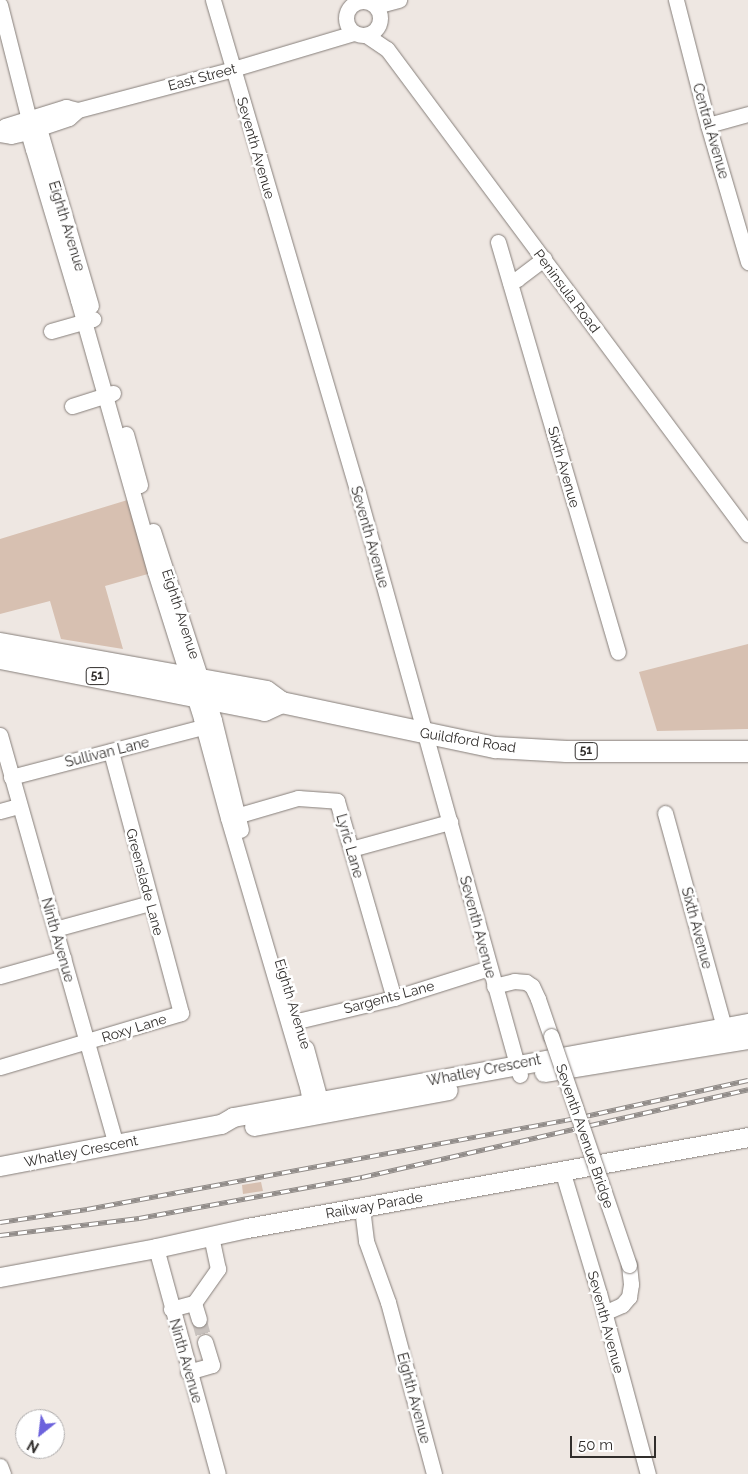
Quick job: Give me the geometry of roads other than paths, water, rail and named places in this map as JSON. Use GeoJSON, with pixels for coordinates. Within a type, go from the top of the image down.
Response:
{"type":"FeatureCollection","features":[{"type":"Feature","properties":{"kind":"highway","name":"Guildford Road"},"geometry":{"type":"LineString","coordinates":[[0,643],[197,687],[264,710],[280,702],[495,747],[557,751],[748,751]]}},
{"type":"Feature","properties":{"kind":"highway","name":"Guildford Road"},"geometry":{"type":"LineString","coordinates":[[0,658],[197,687]]}},
{"type":"Feature","properties":{"kind":"main road","name":"Whatley Crescent"},"geometry":{"type":"LineString","coordinates":[[0,1166],[221,1124],[234,1117],[317,1108],[518,1070],[726,1035],[748,1023]]}},
{"type":"Feature","properties":{"kind":"main road","name":"Whatley Crescent"},"geometry":{"type":"LineString","coordinates":[[726,1035],[748,1039]]}},
{"type":"Feature","properties":{"kind":"main road","name":"Railway Parade"},"geometry":{"type":"LineString","coordinates":[[0,1277],[748,1136]]}},
{"type":"Feature","properties":{"kind":"street","name":"Seventh Avenue"},"geometry":{"type":"LineString","coordinates":[[213,0],[426,734],[518,1070]]}},
{"type":"Feature","properties":{"kind":"street"},"geometry":{"type":"LineString","coordinates":[[379,15],[368,1],[350,6],[350,28],[360,34],[372,33],[379,15],[398,0]]}},
{"type":"Feature","properties":{"kind":"street","name":"Central Avenue"},"geometry":{"type":"LineString","coordinates":[[676,0],[708,125],[748,262]]}},
{"type":"Feature","properties":{"kind":"street","name":"Eighth Avenue"},"geometry":{"type":"LineString","coordinates":[[0,5],[7,62],[32,127],[197,687],[233,817]]}},
{"type":"Feature","properties":{"kind":"street","name":"East Street"},"geometry":{"type":"LineString","coordinates":[[325,40],[350,6]]}},
{"type":"Feature","properties":{"kind":"street","name":"Peninsula Road"},"geometry":{"type":"LineString","coordinates":[[379,15],[387,49],[748,534]]}},
{"type":"Feature","properties":{"kind":"street","name":"East Street"},"geometry":{"type":"LineString","coordinates":[[0,134],[11,136],[32,127],[69,118],[78,110],[233,69],[325,40],[360,34]]}},
{"type":"Feature","properties":{"kind":"street","name":"Peninsula Road"},"geometry":{"type":"LineString","coordinates":[[360,34],[387,49]]}},
{"type":"Feature","properties":{"kind":"street"},"geometry":{"type":"LineString","coordinates":[[708,125],[748,114]]}},
{"type":"Feature","properties":{"kind":"street","name":"East Street"},"geometry":{"type":"LineString","coordinates":[[0,130],[5,126],[32,127]]}},
{"type":"Feature","properties":{"kind":"street","name":"Sixth Avenue"},"geometry":{"type":"LineString","coordinates":[[498,242],[618,652]]}},
{"type":"Feature","properties":{"kind":"street"},"geometry":{"type":"LineString","coordinates":[[510,282],[544,260]]}},
{"type":"Feature","properties":{"kind":"street"},"geometry":{"type":"LineString","coordinates":[[51,331],[89,320]]}},
{"type":"Feature","properties":{"kind":"street"},"geometry":{"type":"LineString","coordinates":[[72,406],[110,394]]}},
{"type":"Feature","properties":{"kind":"street","name":"Eighth Avenue"},"geometry":{"type":"LineString","coordinates":[[197,687],[203,727],[254,878],[317,1108]]}},
{"type":"Feature","properties":{"kind":"street","name":"Sullivan Lane"},"geometry":{"type":"LineString","coordinates":[[11,777],[203,727]]}},
{"type":"Feature","properties":{"kind":"street","name":"Ninth Avenue"},"geometry":{"type":"LineString","coordinates":[[0,735],[116,1144]]}},
{"type":"Feature","properties":{"kind":"street","name":"Greenslade Lane"},"geometry":{"type":"LineString","coordinates":[[111,752],[181,1013]]}},
{"type":"Feature","properties":{"kind":"street","name":"Lyric Lane"},"geometry":{"type":"LineString","coordinates":[[233,817],[298,798],[337,801],[394,998]]}},
{"type":"Feature","properties":{"kind":"street"},"geometry":{"type":"LineString","coordinates":[[0,811],[20,806]]}},
{"type":"Feature","properties":{"kind":"street","name":"Sixth Avenue"},"geometry":{"type":"LineString","coordinates":[[665,813],[726,1035]]}},
{"type":"Feature","properties":{"kind":"street"},"geometry":{"type":"LineString","coordinates":[[351,850],[450,822]]}},
{"type":"Feature","properties":{"kind":"street"},"geometry":{"type":"LineString","coordinates":[[55,929],[150,903]]}},
{"type":"Feature","properties":{"kind":"street"},"geometry":{"type":"LineString","coordinates":[[0,976],[64,958]]}},
{"type":"Feature","properties":{"kind":"street","name":"Sargents Lane"},"geometry":{"type":"LineString","coordinates":[[293,1022],[394,998],[489,968]]}},
{"type":"Feature","properties":{"kind":"street","name":"Seventh Avenue Bridge"},"geometry":{"type":"LineString","coordinates":[[494,986],[514,981],[526,982],[532,986],[551,1036],[629,1265],[631,1284],[628,1297],[622,1305],[604,1313]]}},
{"type":"Feature","properties":{"kind":"street","name":"Roxy Lane"},"geometry":{"type":"LineString","coordinates":[[0,1067],[181,1013]]}},
{"type":"Feature","properties":{"kind":"street","name":"Seventh Avenue"},"geometry":{"type":"LineString","coordinates":[[562,1170],[648,1474]]}},
{"type":"Feature","properties":{"kind":"street","name":"Eighth Avenue"},"geometry":{"type":"LineString","coordinates":[[362,1208],[366,1241],[388,1302],[434,1474]]}},
{"type":"Feature","properties":{"kind":"street"},"geometry":{"type":"LineString","coordinates":[[171,1309],[194,1303],[218,1269],[211,1237]]}},
{"type":"Feature","properties":{"kind":"street","name":"Ninth Avenue"},"geometry":{"type":"LineString","coordinates":[[156,1248],[188,1372],[218,1474]]}},
{"type":"Feature","properties":{"kind":"street"},"geometry":{"type":"LineString","coordinates":[[194,1303],[199,1320]]}},
{"type":"Feature","properties":{"kind":"street"},"geometry":{"type":"LineString","coordinates":[[188,1372],[212,1365],[205,1342]]}},
{"type":"Feature","properties":{"kind":"tunnel"},"geometry":{"type":"LineString","coordinates":[[199,1319],[205,1342]]}},
{"type":"Feature","properties":{"kind":"railway"},"geometry":{"type":"LineString","coordinates":[[0,1222],[87,1209],[581,1117],[748,1080]]}},
{"type":"Feature","properties":{"kind":"railway"},"geometry":{"type":"LineString","coordinates":[[0,1235],[139,1218],[362,1177],[748,1089]]}}]}
